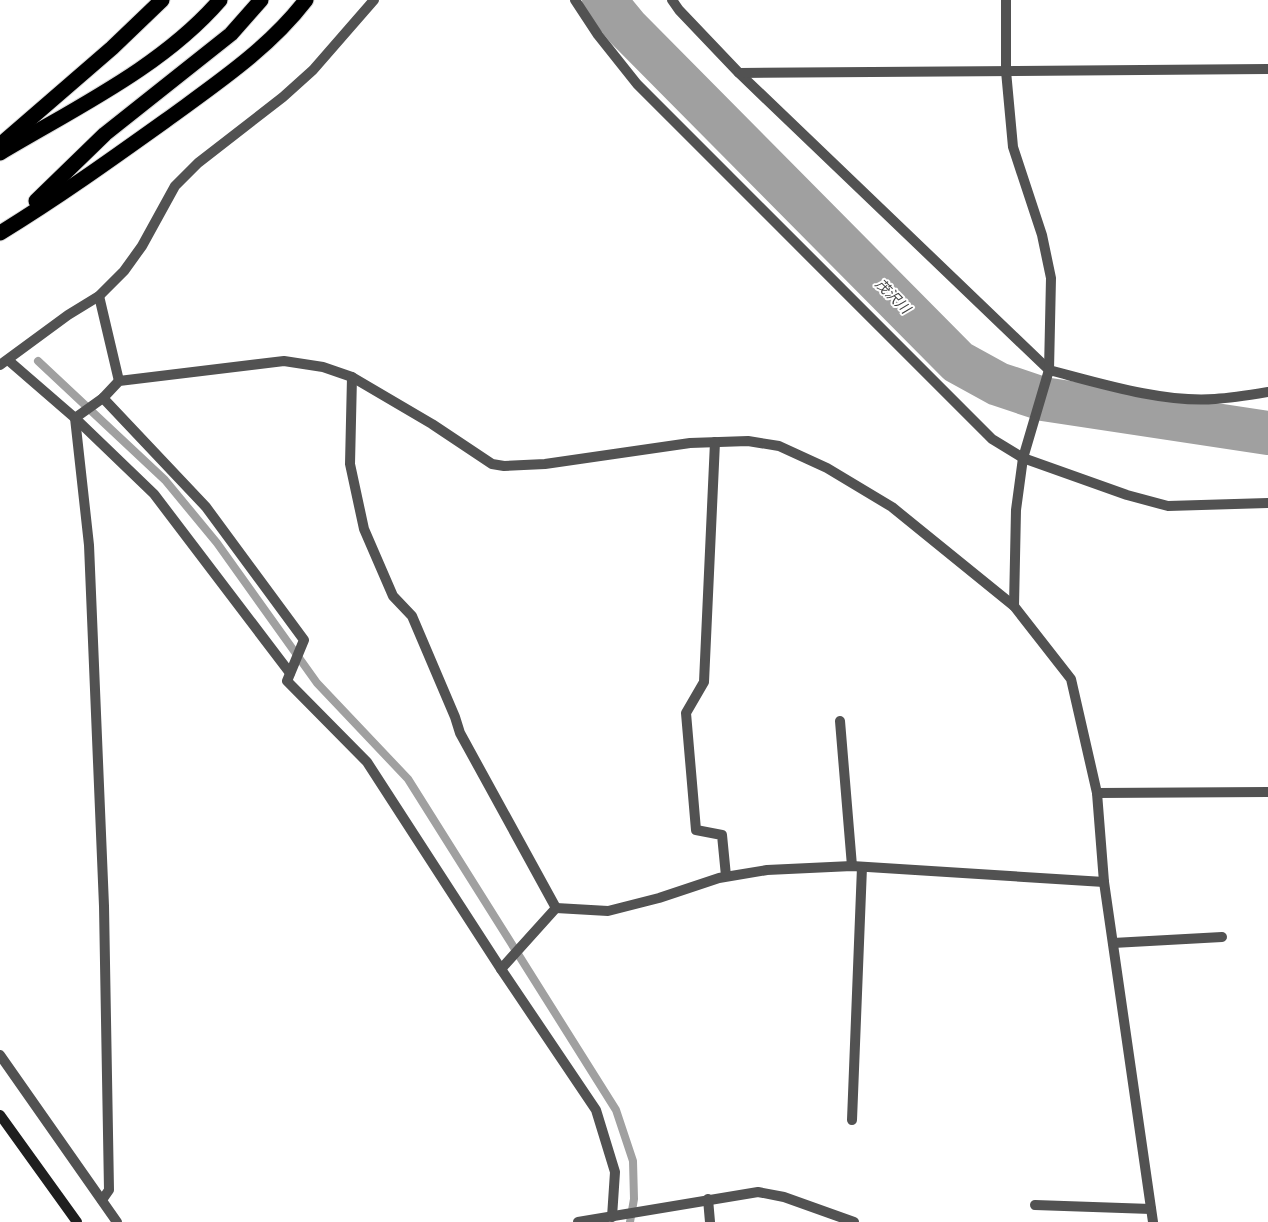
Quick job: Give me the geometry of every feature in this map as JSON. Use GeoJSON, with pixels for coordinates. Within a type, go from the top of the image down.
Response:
{"type":"FeatureCollection","features":[{"type":"Feature","properties":{"kind":"highway"},"geometry":{"type":"LineString","coordinates":[[0,145],[112,48],[162,0]]}},
{"type":"Feature","properties":{"kind":"highway"},"geometry":{"type":"LineString","coordinates":[[0,153],[120,81],[168,47],[209,13],[220,0]]}},
{"type":"Feature","properties":{"kind":"highway"},"geometry":{"type":"LineString","coordinates":[[5,230],[105,134],[231,34],[262,0]]}},
{"type":"Feature","properties":{"kind":"highway"},"geometry":{"type":"LineString","coordinates":[[5,230],[140,139],[260,50],[306,0]]}},
{"type":"Feature","properties":{"kind":"street"},"geometry":{"type":"LineString","coordinates":[[290,673],[154,494],[76,417],[4,363],[68,315],[99,296],[124,271],[142,246],[175,186],[198,163],[283,97],[313,70],[374,0]]}},
{"type":"Feature","properties":{"kind":"street"},"geometry":{"type":"LineString","coordinates":[[575,0],[598,35],[637,84],[992,439],[1023,458],[1127,496],[1168,506],[1268,503]]}},
{"type":"Feature","properties":{"kind":"street"},"geometry":{"type":"LineString","coordinates":[[672,0],[679,10],[739,73],[1049,370],[1109,386],[1178,398],[1214,400],[1268,392]]}},
{"type":"Feature","properties":{"kind":"street"},"geometry":{"type":"LineString","coordinates":[[1006,0],[1006,71],[1013,147],[1042,235],[1050,278],[1049,370],[1023,458],[1016,510],[1014,606]]}},
{"type":"Feature","properties":{"kind":"street"},"geometry":{"type":"LineString","coordinates":[[739,73],[1268,69]]}},
{"type":"Feature","properties":{"kind":"street"},"geometry":{"type":"LineString","coordinates":[[99,296],[119,381]]}},
{"type":"Feature","properties":{"kind":"street"},"geometry":{"type":"LineString","coordinates":[[76,417],[102,398],[119,381],[284,361],[323,367],[352,377],[432,424],[492,464],[504,466],[545,464],[690,443],[748,441],[779,446],[827,468],[892,506],[1014,606],[1071,679],[1097,793],[1104,882],[1152,1222]]}},
{"type":"Feature","properties":{"kind":"street"},"geometry":{"type":"LineString","coordinates":[[352,377],[350,464],[364,529],[393,596],[412,616],[460,733],[556,908]]}},
{"type":"Feature","properties":{"kind":"street"},"geometry":{"type":"LineString","coordinates":[[102,398],[206,508],[304,640],[287,681],[367,762],[596,1110],[615,1172],[614,1219]]}},
{"type":"Feature","properties":{"kind":"street"},"geometry":{"type":"LineString","coordinates":[[76,417],[89,545],[104,906],[109,1190],[102,1200]]}},
{"type":"Feature","properties":{"kind":"street"},"geometry":{"type":"LineString","coordinates":[[715,442],[704,682],[686,713],[696,830],[722,835],[726,876]]}},
{"type":"Feature","properties":{"kind":"street"},"geometry":{"type":"LineString","coordinates":[[840,721],[857,867],[852,1120]]}},
{"type":"Feature","properties":{"kind":"street"},"geometry":{"type":"LineString","coordinates":[[1097,793],[1268,792]]}},
{"type":"Feature","properties":{"kind":"street"},"geometry":{"type":"LineString","coordinates":[[556,908],[608,911],[660,898],[726,876],[767,870],[857,867],[1104,882]]}},
{"type":"Feature","properties":{"kind":"street"},"geometry":{"type":"LineString","coordinates":[[503,966],[556,908]]}},
{"type":"Feature","properties":{"kind":"street"},"geometry":{"type":"LineString","coordinates":[[1113,943],[1222,937]]}},
{"type":"Feature","properties":{"kind":"street"},"geometry":{"type":"LineString","coordinates":[[0,1055],[117,1222]]}},
{"type":"Feature","properties":{"kind":"street"},"geometry":{"type":"LineString","coordinates":[[0,1115],[77,1222]]}},
{"type":"Feature","properties":{"kind":"street"},"geometry":{"type":"LineString","coordinates":[[578,1222],[614,1219],[649,1210],[758,1192],[784,1197],[854,1222]]}},
{"type":"Feature","properties":{"kind":"street"},"geometry":{"type":"LineString","coordinates":[[708,1199],[710,1222]]}},
{"type":"Feature","properties":{"kind":"street"},"geometry":{"type":"LineString","coordinates":[[1035,1205],[1151,1209]]}},
{"type":"Feature","properties":{"kind":"waterway","name":"茂沢川"},"geometry":{"type":"LineString","coordinates":[[604,0],[627,28],[958,362],[998,384],[1043,399],[1268,433]]}},
{"type":"Feature","properties":{"kind":"waterway"},"geometry":{"type":"LineString","coordinates":[[38,361],[165,480],[217,543],[317,683],[408,779],[616,1110],[633,1161],[634,1199],[630,1222]]}}]}
